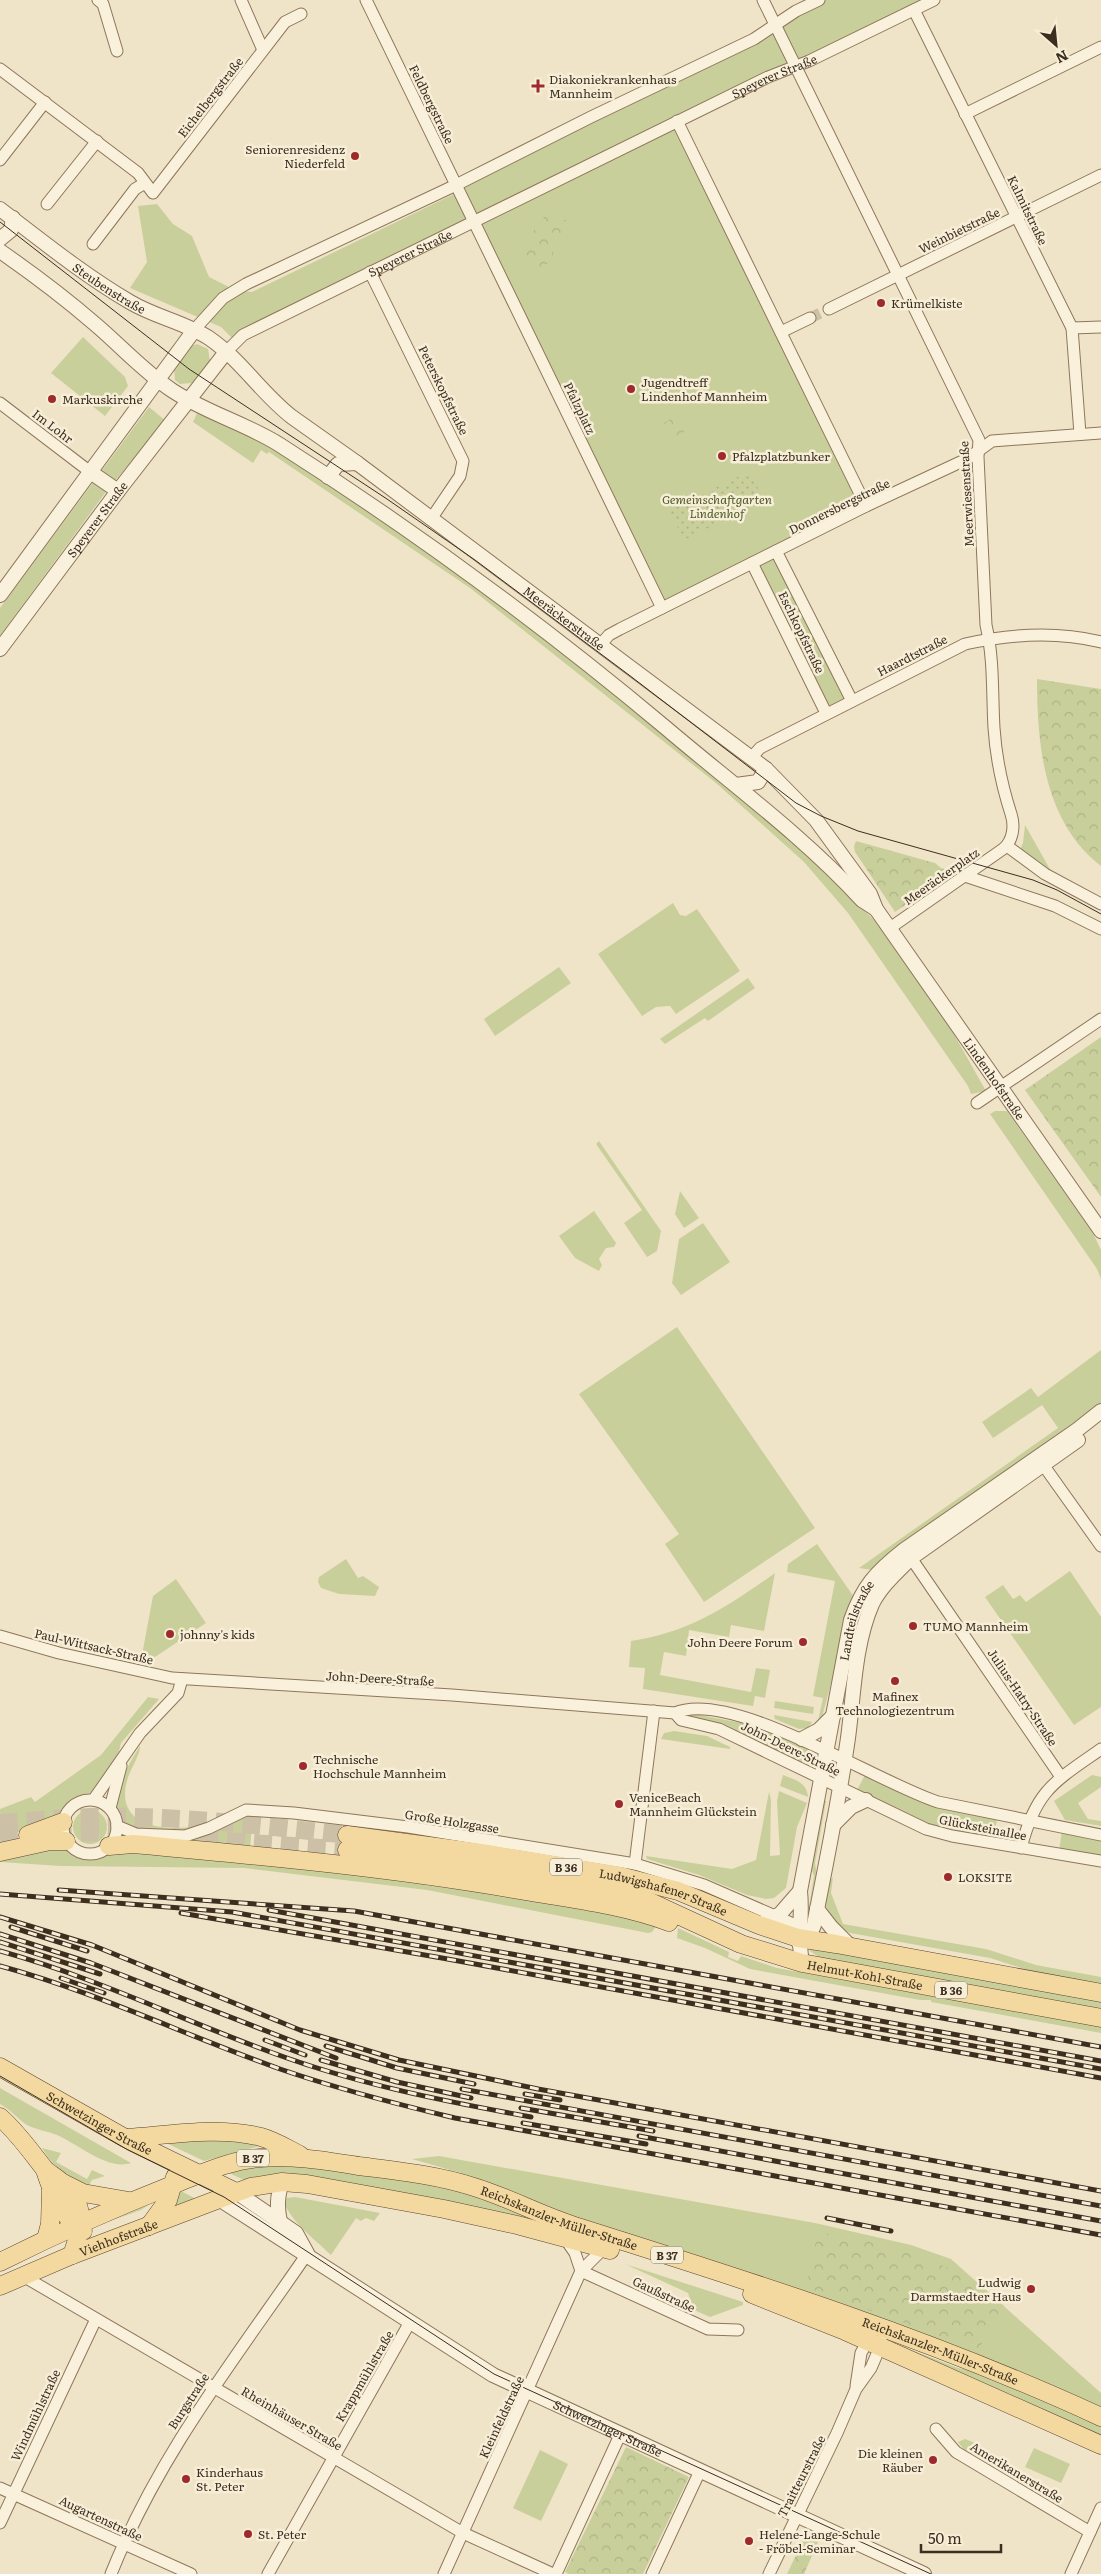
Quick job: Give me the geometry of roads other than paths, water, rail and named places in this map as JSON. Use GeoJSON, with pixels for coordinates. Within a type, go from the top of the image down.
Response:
{"type":"FeatureCollection","features":[{"type":"Feature","properties":{"kind":"main road"},"geometry":{"type":"LineString","coordinates":[[0,1840],[34,1834],[63,1822]]}},
{"type":"Feature","properties":{"kind":"main road"},"geometry":{"type":"LineString","coordinates":[[0,1852],[50,1841],[66,1840]]}},
{"type":"Feature","properties":{"kind":"main road","name":"Ludwigshafener Straße"},"geometry":{"type":"LineString","coordinates":[[777,1956],[741,1944],[650,1902],[584,1884],[488,1869],[347,1843],[481,1853],[620,1876],[704,1900],[759,1925],[802,1936]]}},
{"type":"Feature","properties":{"kind":"main road"},"geometry":{"type":"LineString","coordinates":[[109,1846],[133,1844],[259,1855],[370,1867],[479,1883],[623,1908],[668,1921],[753,1957],[776,1964],[802,1963]]}},
{"type":"Feature","properties":{"kind":"main road","name":"Helmut-Kohl-Straße"},"geometry":{"type":"LineString","coordinates":[[802,1936],[1101,1993]]}},
{"type":"Feature","properties":{"kind":"main road","name":"Helmut-Kohl-Straße"},"geometry":{"type":"LineString","coordinates":[[777,1956],[802,1963],[1101,2018]]}},
{"type":"Feature","properties":{"kind":"main road","name":"Schwetzinger Straße"},"geometry":{"type":"LineString","coordinates":[[0,2067],[125,2138],[201,2174],[228,2196]]}},
{"type":"Feature","properties":{"kind":"main road"},"geometry":{"type":"LineString","coordinates":[[0,2117],[12,2127],[56,2185],[76,2204],[79,2226],[72,2255]]}},
{"type":"Feature","properties":{"kind":"main road"},"geometry":{"type":"LineString","coordinates":[[125,2138],[204,2132],[245,2134],[263,2138],[308,2159]]}},
{"type":"Feature","properties":{"kind":"main road","name":"Reichskanzler-Müller-Straße"},"geometry":{"type":"LineString","coordinates":[[201,2174],[246,2159],[273,2157],[308,2159],[413,2173],[473,2187],[557,2221],[763,2285],[881,2326],[974,2361],[1101,2417]]}},
{"type":"Feature","properties":{"kind":"main road"},"geometry":{"type":"LineString","coordinates":[[149,2226],[168,2200],[174,2184],[174,2161]]}},
{"type":"Feature","properties":{"kind":"main road","name":"Viehhofstraße"},"geometry":{"type":"LineString","coordinates":[[0,2262],[130,2201],[201,2174]]}},
{"type":"Feature","properties":{"kind":"main road","name":"Reichskanzler-Müller-Straße"},"geometry":{"type":"LineString","coordinates":[[228,2196],[282,2182],[306,2184],[444,2210],[604,2248],[760,2297],[874,2344],[1101,2445]]}},
{"type":"Feature","properties":{"kind":"main road"},"geometry":{"type":"LineString","coordinates":[[56,2185],[83,2193],[130,2201]]}},
{"type":"Feature","properties":{"kind":"main road"},"geometry":{"type":"LineString","coordinates":[[46,2239],[56,2185]]}},
{"type":"Feature","properties":{"kind":"main road","name":"Viehhofstraße"},"geometry":{"type":"LineString","coordinates":[[0,2286],[104,2242],[228,2196]]}},
{"type":"Feature","properties":{"kind":"main road"},"geometry":{"type":"LineString","coordinates":[[79,2226],[104,2242]]}},
{"type":"Feature","properties":{"kind":"street"},"geometry":{"type":"LineString","coordinates":[[98,0],[103,4],[117,51]]}},
{"type":"Feature","properties":{"kind":"street"},"geometry":{"type":"LineString","coordinates":[[241,0],[263,50]]}},
{"type":"Feature","properties":{"kind":"street","name":"Feldbergstraße"},"geometry":{"type":"LineString","coordinates":[[366,0],[474,221]]}},
{"type":"Feature","properties":{"kind":"street","name":"Meerwiesenstraße"},"geometry":{"type":"LineString","coordinates":[[763,0],[979,440],[980,450],[978,457],[986,626],[989,638],[996,745],[1000,777],[1013,825],[1007,846]]}},
{"type":"Feature","properties":{"kind":"street"},"geometry":{"type":"LineString","coordinates":[[0,595],[89,471],[195,329],[218,303],[240,287],[456,185],[591,117],[754,39],[819,0]]}},
{"type":"Feature","properties":{"kind":"street","name":"Speyerer Straße"},"geometry":{"type":"LineString","coordinates":[[0,649],[188,400],[226,352],[243,335],[677,121],[934,0]]}},
{"type":"Feature","properties":{"kind":"street","name":"Kalmitstraße"},"geometry":{"type":"LineString","coordinates":[[914,10],[1072,328],[1080,434]]}},
{"type":"Feature","properties":{"kind":"street","name":"Eichelbergstraße"},"geometry":{"type":"LineString","coordinates":[[145,183],[153,193],[285,22],[301,14]]}},
{"type":"Feature","properties":{"kind":"street"},"geometry":{"type":"LineString","coordinates":[[965,114],[1101,47]]}},
{"type":"Feature","properties":{"kind":"street"},"geometry":{"type":"LineString","coordinates":[[0,69],[138,173],[145,183],[135,189],[93,244]]}},
{"type":"Feature","properties":{"kind":"street"},"geometry":{"type":"LineString","coordinates":[[0,160],[45,102]]}},
{"type":"Feature","properties":{"kind":"street"},"geometry":{"type":"LineString","coordinates":[[677,121],[866,506]]}},
{"type":"Feature","properties":{"kind":"street"},"geometry":{"type":"LineString","coordinates":[[47,204],[97,141]]}},
{"type":"Feature","properties":{"kind":"street","name":"Weinbietstraße"},"geometry":{"type":"LineString","coordinates":[[829,309],[1101,175]]}},
{"type":"Feature","properties":{"kind":"street","name":"Steubenstraße"},"geometry":{"type":"LineString","coordinates":[[0,208],[131,303],[195,329],[226,352]]}},
{"type":"Feature","properties":{"kind":"street"},"geometry":{"type":"LineString","coordinates":[[0,240],[11,230],[13,218]]}},
{"type":"Feature","properties":{"kind":"street","name":"Pfalzplatz"},"geometry":{"type":"LineString","coordinates":[[474,221],[662,608]]}},
{"type":"Feature","properties":{"kind":"street"},"geometry":{"type":"LineString","coordinates":[[0,251],[78,309],[156,380],[188,400]]}},
{"type":"Feature","properties":{"kind":"street","name":"Peterskopfstraße"},"geometry":{"type":"LineString","coordinates":[[370,272],[463,461],[460,476],[431,519]]}},
{"type":"Feature","properties":{"kind":"street"},"geometry":{"type":"LineString","coordinates":[[782,332],[810,318]]}},
{"type":"Feature","properties":{"kind":"street"},"geometry":{"type":"LineString","coordinates":[[1072,328],[1101,327]]}},
{"type":"Feature","properties":{"kind":"street","name":"Meeräckerstraße"},"geometry":{"type":"LineString","coordinates":[[226,352],[276,404],[601,644],[766,769],[816,820],[866,887],[876,909],[890,928]]}},
{"type":"Feature","properties":{"kind":"street","name":"Meeräckerstraße"},"geometry":{"type":"LineString","coordinates":[[188,400],[277,443],[433,547],[514,605],[620,688],[784,823],[862,900],[876,909]]}},
{"type":"Feature","properties":{"kind":"street","name":"Im Lohr"},"geometry":{"type":"LineString","coordinates":[[0,403],[89,471]]}},
{"type":"Feature","properties":{"kind":"street","name":"Donnersbergstraße"},"geometry":{"type":"LineString","coordinates":[[601,644],[609,635],[866,506],[967,458],[992,441],[1101,433]]}},
{"type":"Feature","properties":{"kind":"street"},"geometry":{"type":"LineString","coordinates":[[328,477],[338,464],[357,463]]}},
{"type":"Feature","properties":{"kind":"street"},"geometry":{"type":"LineString","coordinates":[[89,471],[118,491]]}},
{"type":"Feature","properties":{"kind":"street","name":"Eschkopfstraße"},"geometry":{"type":"LineString","coordinates":[[776,551],[852,701]]}},
{"type":"Feature","properties":{"kind":"street","name":"Eschkopfstraße"},"geometry":{"type":"LineString","coordinates":[[752,563],[826,713]]}},
{"type":"Feature","properties":{"kind":"street","name":"Haardtstraße"},"geometry":{"type":"LineString","coordinates":[[752,757],[760,748],[965,644],[1001,636],[1050,635],[1101,642]]}},
{"type":"Feature","properties":{"kind":"street"},"geometry":{"type":"LineString","coordinates":[[736,785],[758,782],[766,769]]}},
{"type":"Feature","properties":{"kind":"street"},"geometry":{"type":"LineString","coordinates":[[1007,846],[1041,872],[1101,904]]}},
{"type":"Feature","properties":{"kind":"street","name":"Meeräckerplatz"},"geometry":{"type":"LineString","coordinates":[[890,928],[1007,846]]}},
{"type":"Feature","properties":{"kind":"street"},"geometry":{"type":"LineString","coordinates":[[965,876],[1055,906],[1101,929]]}},
{"type":"Feature","properties":{"kind":"street","name":"Lindenhofstraße"},"geometry":{"type":"LineString","coordinates":[[890,928],[1100,1231]]}},
{"type":"Feature","properties":{"kind":"street"},"geometry":{"type":"LineString","coordinates":[[977,1103],[1101,1019]]}},
{"type":"Feature","properties":{"kind":"street","name":"Landteilstraße"},"geometry":{"type":"LineString","coordinates":[[802,1963],[803,1912],[800,1891],[850,1620],[865,1587],[873,1577],[904,1550],[1101,1411]]}},
{"type":"Feature","properties":{"kind":"street","name":"Landteilstraße"},"geometry":{"type":"LineString","coordinates":[[802,1936],[818,1909],[840,1787],[853,1689],[866,1621],[880,1591],[911,1558],[1044,1466],[1101,1422]]}},
{"type":"Feature","properties":{"kind":"street"},"geometry":{"type":"LineString","coordinates":[[1044,1466],[1101,1546]]}},
{"type":"Feature","properties":{"kind":"street","name":"Julius-Hatry-Straße"},"geometry":{"type":"LineString","coordinates":[[911,1558],[1061,1777]]}},
{"type":"Feature","properties":{"kind":"street","name":"Paul-Wittsack-Straße"},"geometry":{"type":"LineString","coordinates":[[0,1636],[59,1653],[182,1679]]}},
{"type":"Feature","properties":{"kind":"street"},"geometry":{"type":"LineString","coordinates":[[94,1799],[140,1733],[178,1693],[182,1679]]}},
{"type":"Feature","properties":{"kind":"street","name":"John-Deere-Straße"},"geometry":{"type":"LineString","coordinates":[[182,1679],[471,1697],[675,1713],[688,1708],[748,1718],[802,1739],[844,1760]]}},
{"type":"Feature","properties":{"kind":"street"},"geometry":{"type":"LineString","coordinates":[[635,1864],[654,1711]]}},
{"type":"Feature","properties":{"kind":"street","name":"John-Deere-Straße"},"geometry":{"type":"LineString","coordinates":[[675,1713],[680,1720],[719,1729],[840,1787]]}},
{"type":"Feature","properties":{"kind":"street"},"geometry":{"type":"LineString","coordinates":[[802,1739],[819,1730],[833,1716]]}},
{"type":"Feature","properties":{"kind":"street"},"geometry":{"type":"LineString","coordinates":[[1021,1848],[1028,1821],[1040,1797],[1061,1777],[1101,1749]]}},
{"type":"Feature","properties":{"kind":"street"},"geometry":{"type":"LineString","coordinates":[[110,1808],[124,1757]]}},
{"type":"Feature","properties":{"kind":"street","name":"Glücksteinallee"},"geometry":{"type":"LineString","coordinates":[[844,1760],[924,1798],[968,1810],[1101,1835]]}},
{"type":"Feature","properties":{"kind":"street","name":"Glücksteinallee"},"geometry":{"type":"LineString","coordinates":[[840,1787],[935,1832],[1101,1861]]}},
{"type":"Feature","properties":{"kind":"street"},"geometry":{"type":"LineString","coordinates":[[94,1799],[110,1808],[118,1826],[114,1840],[109,1846],[94,1854],[86,1854],[78,1852],[66,1840],[63,1822],[70,1807],[77,1802],[94,1799]]}},
{"type":"Feature","properties":{"kind":"street"},"geometry":{"type":"LineString","coordinates":[[833,1826],[846,1810],[866,1800]]}},
{"type":"Feature","properties":{"kind":"street","name":"Große Holzgasse"},"geometry":{"type":"LineString","coordinates":[[118,1826],[136,1834],[172,1837],[198,1833],[246,1810],[294,1813],[408,1827],[635,1864],[704,1885],[775,1917],[802,1936]]}},
{"type":"Feature","properties":{"kind":"street"},"geometry":{"type":"LineString","coordinates":[[759,1925],[775,1917],[800,1891]]}},
{"type":"Feature","properties":{"kind":"street"},"geometry":{"type":"LineString","coordinates":[[818,1909],[844,1945]]}},
{"type":"Feature","properties":{"kind":"street"},"geometry":{"type":"LineString","coordinates":[[777,1956],[802,1936]]}},
{"type":"Feature","properties":{"kind":"street"},"geometry":{"type":"LineString","coordinates":[[280,2222],[277,2196],[282,2182]]}},
{"type":"Feature","properties":{"kind":"street","name":"Schwetzinger Straße"},"geometry":{"type":"LineString","coordinates":[[228,2196],[280,2222],[296,2233],[307,2254]]}},
{"type":"Feature","properties":{"kind":"street","name":"Schwetzinger Straße"},"geometry":{"type":"LineString","coordinates":[[228,2196],[307,2254],[479,2367],[620,2435],[924,2574]]}},
{"type":"Feature","properties":{"kind":"street"},"geometry":{"type":"LineString","coordinates":[[564,2237],[575,2253],[582,2271]]}},
{"type":"Feature","properties":{"kind":"street","name":"Kleinfeldstraße"},"geometry":{"type":"LineString","coordinates":[[444,2574],[582,2271],[604,2248]]}},
{"type":"Feature","properties":{"kind":"street","name":"Burgstraße"},"geometry":{"type":"LineString","coordinates":[[111,2574],[123,2543],[156,2476],[212,2388],[307,2254]]}},
{"type":"Feature","properties":{"kind":"street","name":"Gaußstraße"},"geometry":{"type":"LineString","coordinates":[[582,2271],[708,2329],[738,2330]]}},
{"type":"Feature","properties":{"kind":"street","name":"Rheinhäuser Straße"},"geometry":{"type":"LineString","coordinates":[[23,2276],[463,2533],[554,2574]]}},
{"type":"Feature","properties":{"kind":"street","name":"Windmühlstraße"},"geometry":{"type":"LineString","coordinates":[[0,2523],[96,2319]]}},
{"type":"Feature","properties":{"kind":"street","name":"Krappmühlstraße"},"geometry":{"type":"LineString","coordinates":[[268,2574],[410,2322]]}},
{"type":"Feature","properties":{"kind":"street","name":"Traitteurstraße"},"geometry":{"type":"LineString","coordinates":[[769,2574],[837,2433],[856,2389],[858,2364],[874,2344],[881,2326]]}},
{"type":"Feature","properties":{"kind":"street","name":"Amerikanerstraße"},"geometry":{"type":"LineString","coordinates":[[936,2429],[956,2452],[1090,2532]]}},
{"type":"Feature","properties":{"kind":"street"},"geometry":{"type":"LineString","coordinates":[[554,2574],[620,2435]]}},
{"type":"Feature","properties":{"kind":"street"},"geometry":{"type":"LineString","coordinates":[[652,2574],[700,2471]]}},
{"type":"Feature","properties":{"kind":"street","name":"Augartenstraße"},"geometry":{"type":"LineString","coordinates":[[0,2488],[191,2574]]}},
{"type":"Feature","properties":{"kind":"street"},"geometry":{"type":"LineString","coordinates":[[1071,2574],[1101,2509]]}},
{"type":"Feature","properties":{"kind":"tunnel"},"geometry":{"type":"LineString","coordinates":[[810,318],[829,309]]}},
{"type":"Feature","properties":{"kind":"tunnel"},"geometry":{"type":"LineString","coordinates":[[0,1823],[92,1817],[155,1818],[220,1822],[347,1835]]}},
{"type":"Feature","properties":{"kind":"tunnel"},"geometry":{"type":"LineString","coordinates":[[0,1838],[91,1832],[144,1835]]}},
{"type":"Feature","properties":{"kind":"tunnel"},"geometry":{"type":"LineString","coordinates":[[173,1837],[347,1850]]}},
{"type":"Feature","properties":{"kind":"tram line"},"geometry":{"type":"LineString","coordinates":[[0,222],[189,369],[387,499],[475,560],[796,803],[821,816],[858,831],[1033,880],[1057,890],[1101,914]]}},
{"type":"Feature","properties":{"kind":"tram line"},"geometry":{"type":"LineString","coordinates":[[0,2076],[128,2150],[224,2197],[494,2374],[931,2574]]}},
{"type":"Feature","properties":{"kind":"railway"},"geometry":{"type":"LineString","coordinates":[[59,1890],[354,1911],[1101,2047]]}},
{"type":"Feature","properties":{"kind":"railway"},"geometry":{"type":"LineString","coordinates":[[0,1894],[232,1912],[1101,2069]]}},
{"type":"Feature","properties":{"kind":"railway"},"geometry":{"type":"LineString","coordinates":[[269,1910],[1101,2061]]}},
{"type":"Feature","properties":{"kind":"railway"},"geometry":{"type":"LineString","coordinates":[[181,1913],[442,1958],[1101,2078]]}},
{"type":"Feature","properties":{"kind":"railway"},"geometry":{"type":"LineString","coordinates":[[0,1917],[92,1945],[300,2030],[399,2060],[538,2089],[1101,2191]]}},
{"type":"Feature","properties":{"kind":"railway"},"geometry":{"type":"LineString","coordinates":[[11,1927],[87,1951]]}},
{"type":"Feature","properties":{"kind":"railway"},"geometry":{"type":"LineString","coordinates":[[0,1934],[91,1963],[336,2058]]}},
{"type":"Feature","properties":{"kind":"railway"},"geometry":{"type":"LineString","coordinates":[[0,1942],[100,1974]]}},
{"type":"Feature","properties":{"kind":"railway"},"geometry":{"type":"LineString","coordinates":[[0,1951],[70,1973],[273,2053],[336,2074],[400,2091],[531,2117]]}},
{"type":"Feature","properties":{"kind":"railway"},"geometry":{"type":"LineString","coordinates":[[0,1966],[71,1988],[280,2069],[345,2090],[433,2113],[1101,2235]]}},
{"type":"Feature","properties":{"kind":"railway"},"geometry":{"type":"LineString","coordinates":[[61,1978],[104,1993]]}},
{"type":"Feature","properties":{"kind":"railway"},"geometry":{"type":"LineString","coordinates":[[265,2040],[305,2055]]}},
{"type":"Feature","properties":{"kind":"railway"},"geometry":{"type":"LineString","coordinates":[[326,2046],[397,2068],[474,2084]]}},
{"type":"Feature","properties":{"kind":"railway"},"geometry":{"type":"LineString","coordinates":[[321,2060],[397,2082],[471,2098]]}},
{"type":"Feature","properties":{"kind":"railway"},"geometry":{"type":"LineString","coordinates":[[462,2089],[1101,2206]]}},
{"type":"Feature","properties":{"kind":"railway"},"geometry":{"type":"LineString","coordinates":[[525,2094],[560,2100]]}},
{"type":"Feature","properties":{"kind":"railway"},"geometry":{"type":"LineString","coordinates":[[521,2108],[653,2131]]}},
{"type":"Feature","properties":{"kind":"railway"},"geometry":{"type":"LineString","coordinates":[[523,2123],[646,2144]]}},
{"type":"Feature","properties":{"kind":"railway"},"geometry":{"type":"LineString","coordinates":[[639,2136],[1101,2221]]}},
{"type":"Feature","properties":{"kind":"railway"},"geometry":{"type":"LineString","coordinates":[[827,2218],[891,2231]]}},
{"type":"Feature","properties":{"kind":"place","name":"Diakoniekrankenhaus Mannheim"},"geometry":{"type":"Point","coordinates":[538,86]}},
{"type":"Feature","properties":{"kind":"place","name":"Seniorenresidenz Niederfeld"},"geometry":{"type":"Point","coordinates":[355,156]}},
{"type":"Feature","properties":{"kind":"place","name":"Krümelkiste"},"geometry":{"type":"Point","coordinates":[881,303]}},
{"type":"Feature","properties":{"kind":"place","name":"Jugendtreff Lindenhof Mannheim"},"geometry":{"type":"Point","coordinates":[631,389]}},
{"type":"Feature","properties":{"kind":"place","name":"Markuskirche"},"geometry":{"type":"Point","coordinates":[52,399]}},
{"type":"Feature","properties":{"kind":"place","name":"Pfalzplatzbunker"},"geometry":{"type":"Point","coordinates":[722,456]}},
{"type":"Feature","properties":{"kind":"place","name":"TUMO Mannheim"},"geometry":{"type":"Point","coordinates":[913,1626]}},
{"type":"Feature","properties":{"kind":"place","name":"johnny's kids"},"geometry":{"type":"Point","coordinates":[170,1634]}},
{"type":"Feature","properties":{"kind":"place","name":"John Deere Forum"},"geometry":{"type":"Point","coordinates":[803,1642]}},
{"type":"Feature","properties":{"kind":"place","name":"Mafinex Technologiezentrum"},"geometry":{"type":"Point","coordinates":[895,1681]}},
{"type":"Feature","properties":{"kind":"place","name":"Technische Hochschule Mannheim"},"geometry":{"type":"Point","coordinates":[303,1766]}},
{"type":"Feature","properties":{"kind":"place","name":"VeniceBeach Mannheim Glückstein"},"geometry":{"type":"Point","coordinates":[619,1804]}},
{"type":"Feature","properties":{"kind":"place","name":"LOKSITE"},"geometry":{"type":"Point","coordinates":[948,1877]}},
{"type":"Feature","properties":{"kind":"place","name":"Ludwig Darmstaedter Haus"},"geometry":{"type":"Point","coordinates":[1031,2289]}},
{"type":"Feature","properties":{"kind":"place","name":"Die kleinen Räuber"},"geometry":{"type":"Point","coordinates":[933,2460]}},
{"type":"Feature","properties":{"kind":"place","name":"Kinderhaus St. Peter"},"geometry":{"type":"Point","coordinates":[186,2479]}},
{"type":"Feature","properties":{"kind":"place","name":"St. Peter"},"geometry":{"type":"Point","coordinates":[248,2534]}},
{"type":"Feature","properties":{"kind":"place","name":"Helene-Lange-Schule - Fröbel-Seminar"},"geometry":{"type":"Point","coordinates":[749,2541]}},
{"type":"Feature","properties":{"kind":"park label","name":"Gemeinschaftgarten Lindenhof"},"geometry":{"type":"Point","coordinates":[717,506]}}]}
